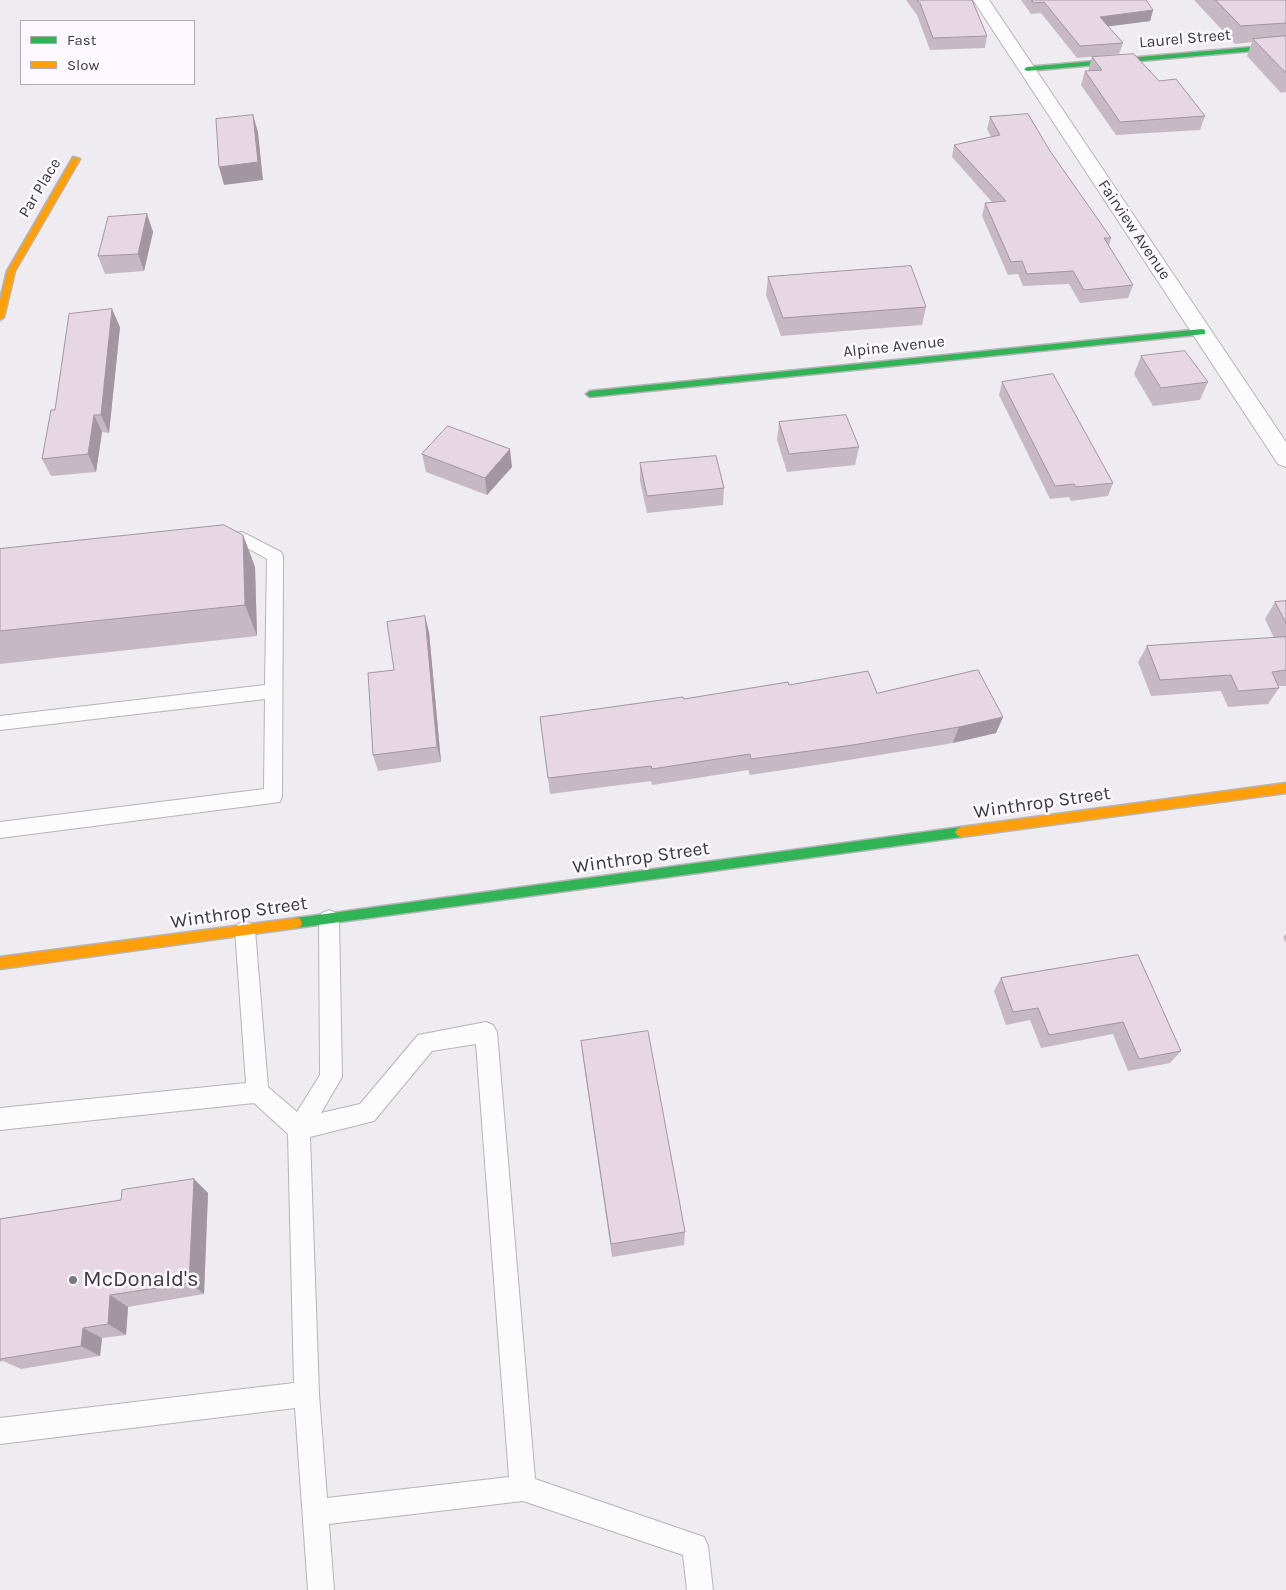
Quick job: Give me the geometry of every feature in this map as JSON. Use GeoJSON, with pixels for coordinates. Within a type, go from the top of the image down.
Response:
{"type":"FeatureCollection","features":[{"type":"Feature","properties":{"kind":"main road","name":"Laurel Street"},"geometry":{"type":"LineString","coordinates":[[1027,69],[1286,46]]}},
{"type":"Feature","properties":{"kind":"main road","name":"Par Place"},"geometry":{"type":"LineString","coordinates":[[0,317],[11,271],[76,159]]}},
{"type":"Feature","properties":{"kind":"main road","name":"Alpine Avenue"},"geometry":{"type":"LineString","coordinates":[[590,394],[1202,332]]}},
{"type":"Feature","properties":{"kind":"main road","name":"Winthrop Street"},"geometry":{"type":"LineString","coordinates":[[0,964],[1286,788]]}},
{"type":"Feature","properties":{"kind":"street","name":"Fairview Avenue"},"geometry":{"type":"LineString","coordinates":[[981,0],[1286,459]]}},
{"type":"Feature","properties":{"kind":"lane"},"geometry":{"type":"LineString","coordinates":[[0,830],[274,796],[275,556],[242,538],[203,542]]}},
{"type":"Feature","properties":{"kind":"lane"},"geometry":{"type":"LineString","coordinates":[[0,723],[273,691]]}},
{"type":"Feature","properties":{"kind":"lane"},"geometry":{"type":"LineString","coordinates":[[321,1590],[307,1394],[299,1129],[331,1077],[329,918]]}},
{"type":"Feature","properties":{"kind":"lane"},"geometry":{"type":"LineString","coordinates":[[245,930],[258,1092],[299,1129]]}},
{"type":"Feature","properties":{"kind":"lane"},"geometry":{"type":"LineString","coordinates":[[299,1129],[366,1112],[426,1042],[486,1032],[523,1488]]}},
{"type":"Feature","properties":{"kind":"lane"},"geometry":{"type":"LineString","coordinates":[[0,1119],[258,1092]]}},
{"type":"Feature","properties":{"kind":"lane"},"geometry":{"type":"LineString","coordinates":[[0,1431],[307,1394]]}},
{"type":"Feature","properties":{"kind":"lane"},"geometry":{"type":"LineString","coordinates":[[316,1513],[523,1488],[695,1546],[700,1590]]}},
{"type":"Feature","properties":{"kind":"building"},"geometry":{"type":"Polygon","coordinates":[[[917,0],[972,0],[987,36],[933,38],[920,3],[917,0]]]}},
{"type":"Feature","properties":{"kind":"building"},"geometry":{"type":"Polygon","coordinates":[[[1032,0],[1146,0],[1153,10],[1100,17],[1123,43],[1080,46],[1044,2],[1034,3],[1032,0]]]}},
{"type":"Feature","properties":{"kind":"building"},"geometry":{"type":"Polygon","coordinates":[[[1216,0],[1286,0],[1286,23],[1241,26],[1216,0]]]}},
{"type":"Feature","properties":{"kind":"building"},"geometry":{"type":"Polygon","coordinates":[[[1286,36],[1286,73],[1253,39],[1286,36]]]}},
{"type":"Feature","properties":{"kind":"building"},"geometry":{"type":"Polygon","coordinates":[[[1134,54],[1159,81],[1176,79],[1205,116],[1120,122],[1085,71],[1102,70],[1092,57],[1134,54]]]}},
{"type":"Feature","properties":{"kind":"building"},"geometry":{"type":"Polygon","coordinates":[[[1028,114],[1050,151],[1111,238],[1104,238],[1133,285],[1084,290],[1073,271],[1027,274],[1022,261],[1011,262],[985,203],[1006,201],[954,145],[1000,135],[990,117],[1028,114]]]}},
{"type":"Feature","properties":{"kind":"building"},"geometry":{"type":"Polygon","coordinates":[[[253,115],[258,162],[219,167],[216,119],[253,115]]]}},
{"type":"Feature","properties":{"kind":"building"},"geometry":{"type":"Polygon","coordinates":[[[147,214],[138,254],[98,256],[108,217],[147,214]]]}},
{"type":"Feature","properties":{"kind":"building"},"geometry":{"type":"Polygon","coordinates":[[[911,266],[926,307],[783,318],[768,277],[911,266]]]}},
{"type":"Feature","properties":{"kind":"building"},"geometry":{"type":"Polygon","coordinates":[[[112,309],[101,415],[94,415],[88,454],[42,459],[51,410],[55,410],[69,314],[112,309]]]}},
{"type":"Feature","properties":{"kind":"building"},"geometry":{"type":"Polygon","coordinates":[[[1185,351],[1208,382],[1161,388],[1141,356],[1185,351]]]}},
{"type":"Feature","properties":{"kind":"building"},"geometry":{"type":"Polygon","coordinates":[[[1053,374],[1113,483],[1076,487],[1074,484],[1055,486],[1002,382],[1053,374]]]}},
{"type":"Feature","properties":{"kind":"building"},"geometry":{"type":"Polygon","coordinates":[[[846,415],[859,447],[789,454],[779,422],[846,415]]]}},
{"type":"Feature","properties":{"kind":"building"},"geometry":{"type":"Polygon","coordinates":[[[448,426],[510,449],[485,478],[422,454],[448,426]]]}},
{"type":"Feature","properties":{"kind":"building"},"geometry":{"type":"Polygon","coordinates":[[[716,456],[724,488],[647,496],[640,463],[716,456]]]}},
{"type":"Feature","properties":{"kind":"building"},"geometry":{"type":"Polygon","coordinates":[[[224,525],[243,535],[245,605],[0,631],[0,549],[224,525]]]}},
{"type":"Feature","properties":{"kind":"building"},"geometry":{"type":"Polygon","coordinates":[[[1286,601],[1286,623],[1275,602],[1286,601]]]}},
{"type":"Feature","properties":{"kind":"building"},"geometry":{"type":"Polygon","coordinates":[[[425,616],[437,747],[373,755],[368,673],[394,670],[387,622],[425,616]]]}},
{"type":"Feature","properties":{"kind":"building"},"geometry":{"type":"Polygon","coordinates":[[[1286,637],[1286,670],[1272,672],[1279,688],[1238,691],[1231,675],[1160,680],[1147,646],[1286,637]]]}},
{"type":"Feature","properties":{"kind":"building"},"geometry":{"type":"Polygon","coordinates":[[[978,670],[1003,717],[959,727],[853,745],[751,759],[750,754],[652,769],[651,766],[548,778],[540,717],[683,697],[684,699],[788,682],[789,685],[868,671],[877,693],[978,670]]]}},
{"type":"Feature","properties":{"kind":"building"},"geometry":{"type":"Polygon","coordinates":[[[1138,955],[1181,1051],[1139,1059],[1123,1022],[1049,1035],[1038,1008],[1013,1012],[1001,978],[1138,955]]]}},
{"type":"Feature","properties":{"kind":"building"},"geometry":{"type":"Polygon","coordinates":[[[648,1031],[685,1232],[611,1244],[581,1041],[648,1031]]]}},
{"type":"Feature","properties":{"kind":"building"},"geometry":{"type":"Polygon","coordinates":[[[194,1179],[189,1283],[110,1295],[108,1324],[83,1328],[81,1346],[0,1359],[0,1219],[121,1200],[122,1190],[194,1179]]]}},
{"type":"Feature","properties":{"kind":"traffic: fast"},"geometry":{"type":"LineString","coordinates":[[1027,69],[1286,46]]}},
{"type":"Feature","properties":{"kind":"traffic: fast"},"geometry":{"type":"LineString","coordinates":[[590,394],[1202,332]]}},
{"type":"Feature","properties":{"kind":"traffic: fast"},"geometry":{"type":"LineString","coordinates":[[296,923],[961,832]]}},
{"type":"Feature","properties":{"kind":"traffic: slow"},"geometry":{"type":"LineString","coordinates":[[0,317],[11,271],[76,159]]}},
{"type":"Feature","properties":{"kind":"traffic: slow"},"geometry":{"type":"LineString","coordinates":[[961,832],[1286,788]]}},
{"type":"Feature","properties":{"kind":"traffic: slow"},"geometry":{"type":"LineString","coordinates":[[0,963],[296,923]]}},
{"type":"Feature","properties":{"kind":"place","name":"McDonald's"},"geometry":{"type":"Point","coordinates":[73,1280]}}]}
